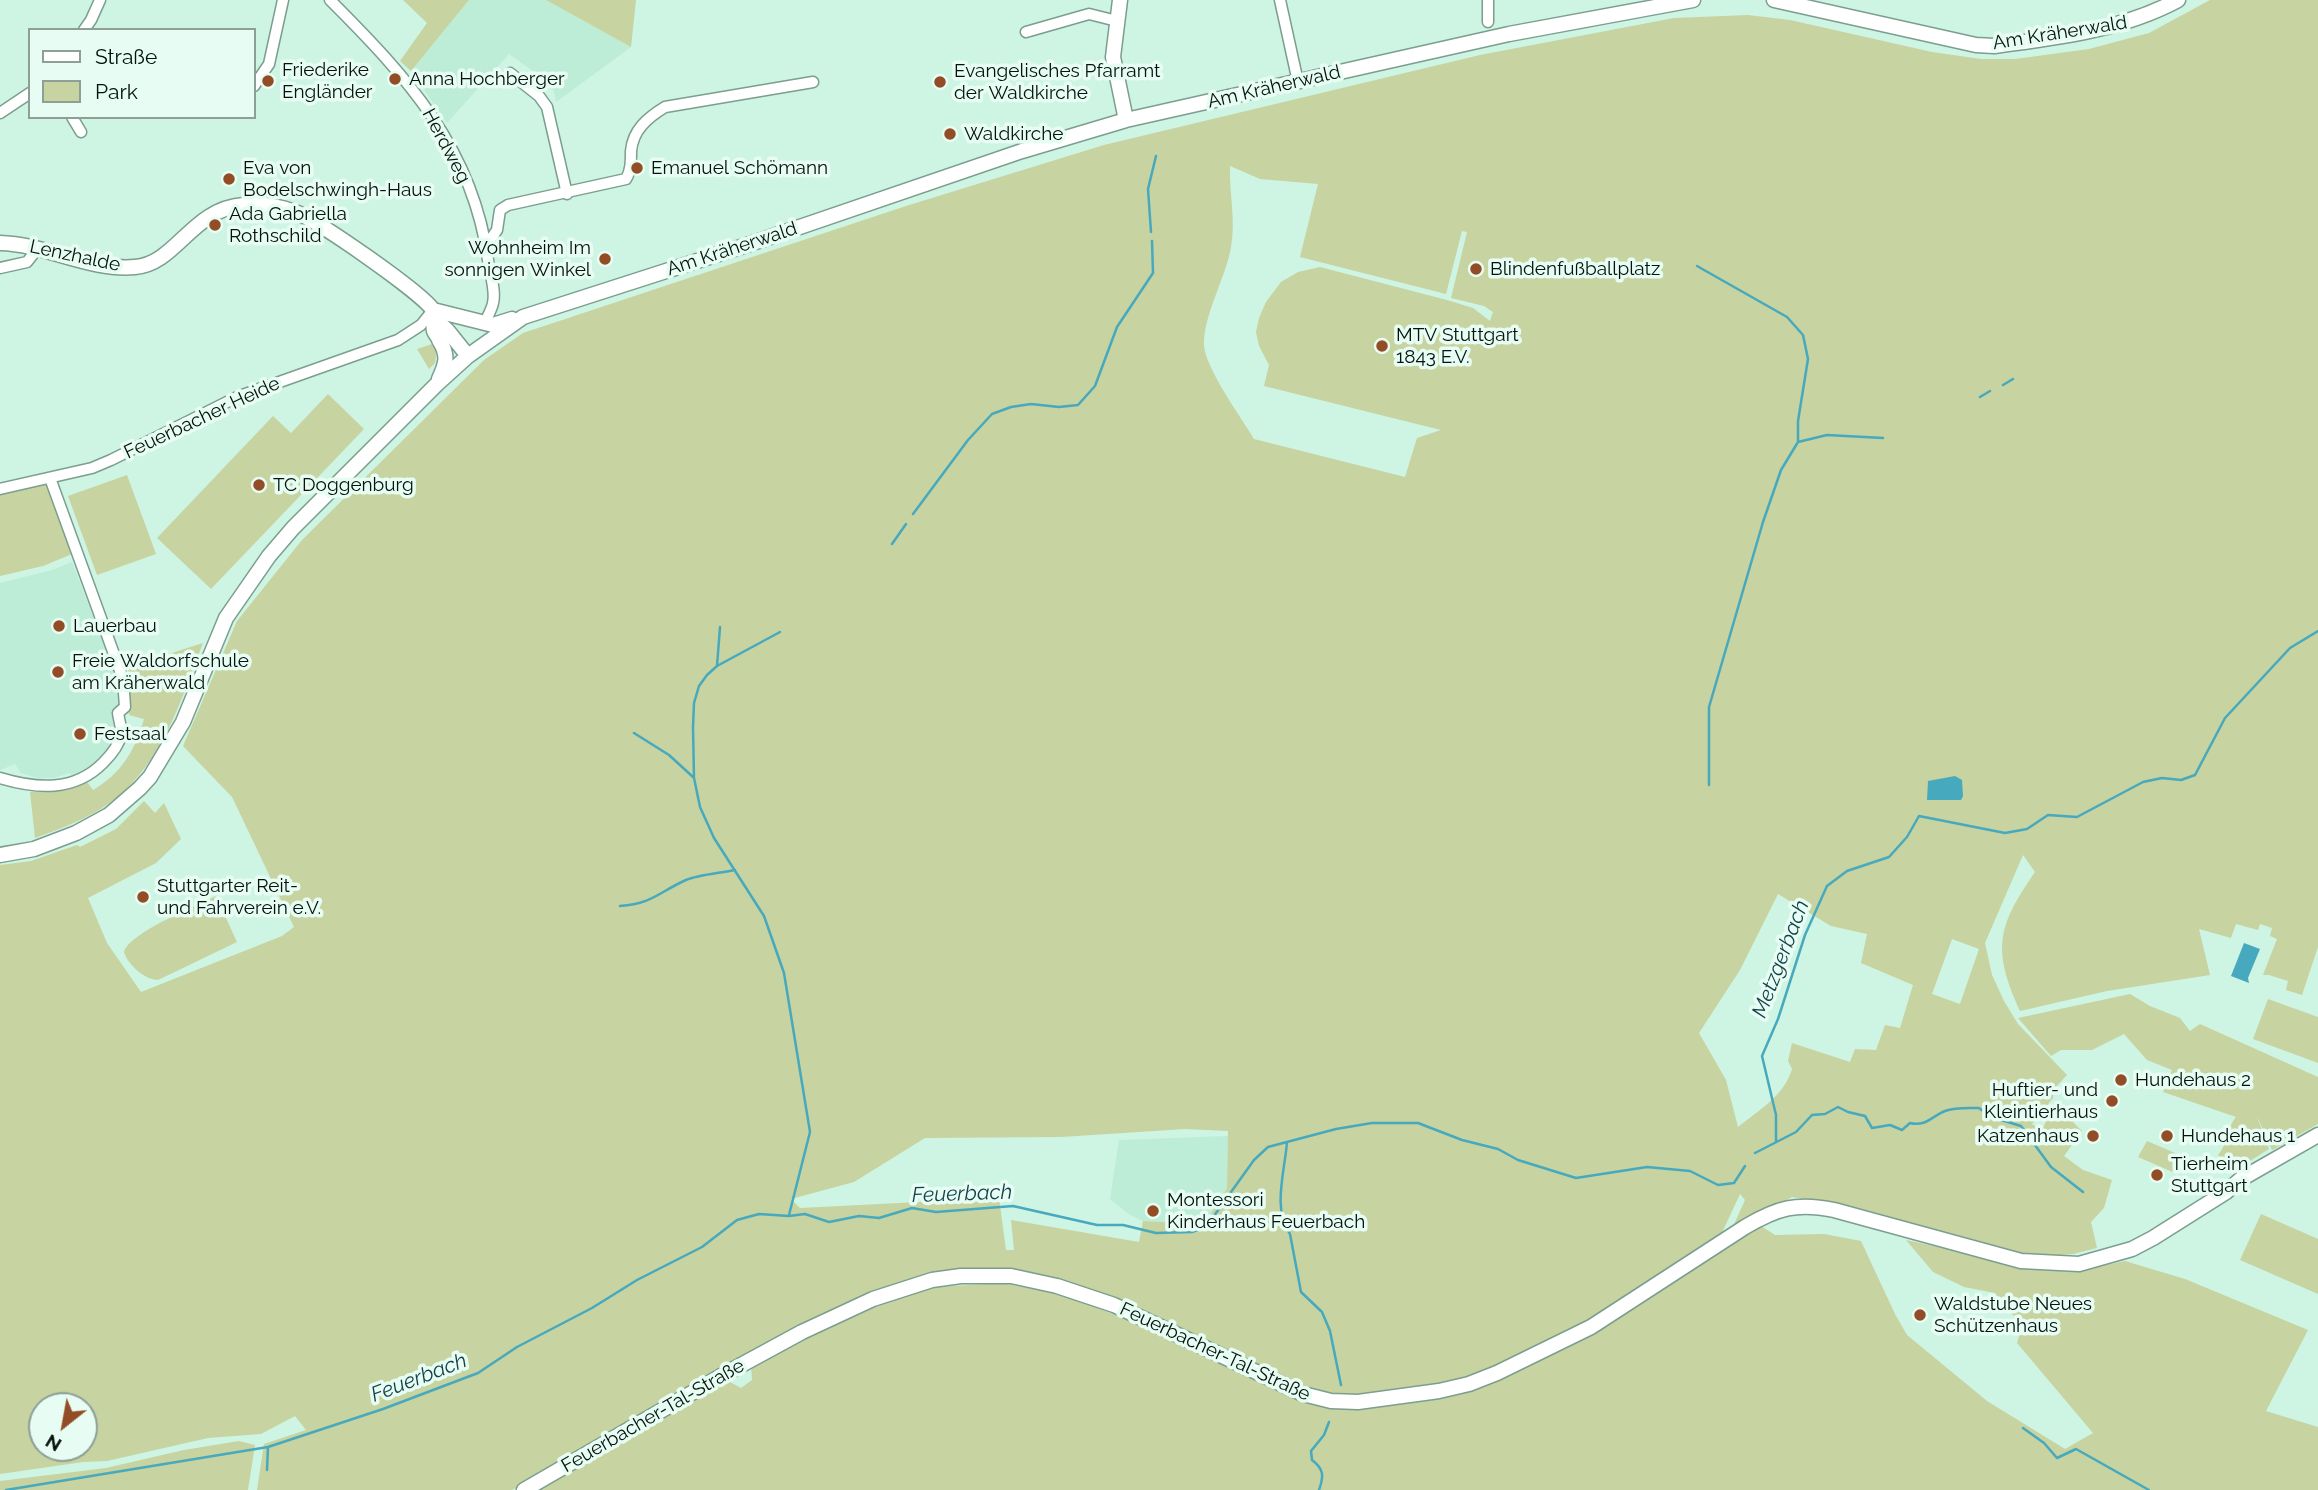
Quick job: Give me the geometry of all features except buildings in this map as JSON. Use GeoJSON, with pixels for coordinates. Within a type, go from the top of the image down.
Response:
{"type":"FeatureCollection","features":[{"type":"Feature","properties":{"kind":"main road"},"geometry":{"type":"LineString","coordinates":[[1120,0],[1113,57],[1126,120]]}},
{"type":"Feature","properties":{"kind":"main road","name":"Am Kräherwald"},"geometry":{"type":"LineString","coordinates":[[0,855],[34,849],[76,833],[109,815],[150,777],[183,722],[226,618],[247,584],[293,528],[437,383],[468,356],[521,319],[1022,151],[1126,120],[1509,34],[1693,0]]}},
{"type":"Feature","properties":{"kind":"main road","name":"Am Kräherwald"},"geometry":{"type":"LineString","coordinates":[[1774,0],[1976,45],[1994,46],[2128,23],[2178,0]]}},
{"type":"Feature","properties":{"kind":"main road","name":"Lenzhalde"},"geometry":{"type":"LineString","coordinates":[[0,243],[38,247],[116,268],[138,267],[159,260],[202,220],[224,209],[257,204],[277,206],[312,220],[399,280],[434,315],[468,356]]}},
{"type":"Feature","properties":{"kind":"main road"},"geometry":{"type":"LineString","coordinates":[[434,315],[434,332],[447,354],[446,365],[437,383]]}},
{"type":"Feature","properties":{"kind":"main road","name":"Lenzhalde"},"geometry":{"type":"LineString","coordinates":[[434,315],[498,324],[510,319],[521,319]]}},
{"type":"Feature","properties":{"kind":"main road"},"geometry":{"type":"LineString","coordinates":[[485,323],[490,332],[488,341]]}},
{"type":"Feature","properties":{"kind":"main road"},"geometry":{"type":"LineString","coordinates":[[2226,1192],[2241,1179],[2318,1135]]}},
{"type":"Feature","properties":{"kind":"main road"},"geometry":{"type":"LineString","coordinates":[[2226,1192],[2244,1185],[2318,1143]]}},
{"type":"Feature","properties":{"kind":"main road","name":"Feuerbacher-Tal-Straße"},"geometry":{"type":"LineString","coordinates":[[524,1490],[802,1332],[873,1299],[933,1280],[1011,1276],[1057,1286],[1114,1305],[1303,1394],[1331,1401],[1358,1402],[1439,1391],[1469,1384],[1497,1373],[1591,1327],[1745,1227],[1787,1207],[1816,1206],[2021,1261],[2079,1264],[2132,1249],[2226,1192]]}},
{"type":"Feature","properties":{"kind":"street"},"geometry":{"type":"LineString","coordinates":[[85,28],[100,0]]}},
{"type":"Feature","properties":{"kind":"street"},"geometry":{"type":"LineString","coordinates":[[256,83],[269,64],[283,0]]}},
{"type":"Feature","properties":{"kind":"street","name":"Herdweg"},"geometry":{"type":"LineString","coordinates":[[330,0],[397,68],[434,118],[465,177],[486,246],[494,302],[485,323]]}},
{"type":"Feature","properties":{"kind":"street"},"geometry":{"type":"LineString","coordinates":[[1280,0],[1298,82]]}},
{"type":"Feature","properties":{"kind":"street"},"geometry":{"type":"LineString","coordinates":[[1488,0],[1488,22]]}},
{"type":"Feature","properties":{"kind":"street"},"geometry":{"type":"LineString","coordinates":[[1026,32],[1089,14],[1118,21]]}},
{"type":"Feature","properties":{"kind":"street"},"geometry":{"type":"LineString","coordinates":[[510,73],[539,96],[547,107],[566,194]]}},
{"type":"Feature","properties":{"kind":"street"},"geometry":{"type":"LineString","coordinates":[[486,246],[497,230],[500,210],[508,205],[625,180],[629,173],[632,141],[636,133],[649,117],[664,107],[813,82]]}},
{"type":"Feature","properties":{"kind":"street"},"geometry":{"type":"LineString","coordinates":[[0,113],[28,94]]}},
{"type":"Feature","properties":{"kind":"street"},"geometry":{"type":"LineString","coordinates":[[73,119],[81,132]]}},
{"type":"Feature","properties":{"kind":"street"},"geometry":{"type":"LineString","coordinates":[[0,268],[27,262],[38,247]]}},
{"type":"Feature","properties":{"kind":"street","name":"Feuerbacher Heide"},"geometry":{"type":"LineString","coordinates":[[0,489],[92,468],[261,388],[398,340],[434,315]]}},
{"type":"Feature","properties":{"kind":"street"},"geometry":{"type":"LineString","coordinates":[[0,778],[37,787],[54,787],[78,781],[97,770],[121,735],[118,713],[125,707],[123,679],[50,478]]}},
{"type":"Feature","properties":{"kind":"shaded area"},"geometry":{"type":"Polygon","coordinates":[[[469,0],[546,0],[631,47],[556,102],[554,91],[543,78],[509,54],[447,123],[411,71],[469,0]]]}},
{"type":"Feature","properties":{"kind":"shaded area","name":"Freie Waldorfschule am Kräherwald"},"geometry":{"type":"Polygon","coordinates":[[[72,562],[118,680],[121,707],[116,733],[104,757],[75,777],[69,773],[54,778],[38,778],[21,773],[15,764],[0,770],[0,583],[72,562]]]}},
{"type":"Feature","properties":{"kind":"shaded area"},"geometry":{"type":"Polygon","coordinates":[[[1228,1136],[1227,1188],[1203,1224],[1143,1221],[1130,1215],[1110,1199],[1119,1140],[1228,1136]]]}},
{"type":"Feature","properties":{"kind":"green space"},"geometry":{"type":"Polygon","coordinates":[[[403,0],[469,0],[411,71],[400,61],[427,23],[403,0]]]}},
{"type":"Feature","properties":{"kind":"green space"},"geometry":{"type":"Polygon","coordinates":[[[546,0],[636,0],[631,47],[546,0]]]}},
{"type":"Feature","properties":{"kind":"green space"},"geometry":{"type":"Polygon","coordinates":[[[2210,0],[2318,0],[2318,947],[2302,995],[2286,990],[2288,981],[2263,975],[2277,939],[2270,936],[2272,928],[2260,924],[2258,930],[2236,924],[2231,938],[2199,929],[2210,975],[2107,991],[2020,1011],[2005,971],[2002,954],[2006,924],[2035,872],[2023,855],[1985,943],[1992,975],[2018,1024],[2067,1075],[2054,1089],[2053,1098],[2032,1124],[2042,1130],[2056,1100],[2082,1131],[2064,1156],[2083,1170],[2112,1180],[2104,1208],[2091,1222],[2097,1248],[2049,1256],[2014,1253],[1845,1206],[1792,1197],[1731,1231],[1745,1200],[1740,1194],[1720,1237],[1609,1309],[1534,1350],[1465,1380],[1408,1392],[1346,1397],[1317,1393],[1064,1283],[1002,1269],[914,1281],[512,1490],[257,1490],[264,1444],[306,1430],[295,1416],[261,1434],[208,1438],[98,1461],[98,1392],[28,1392],[28,1462],[83,1462],[0,1474],[0,865],[31,861],[77,845],[80,847],[116,829],[144,801],[155,813],[164,803],[181,839],[156,863],[88,898],[107,943],[141,992],[282,936],[294,927],[232,797],[183,746],[237,621],[302,540],[484,360],[523,333],[906,206],[1104,145],[1480,55],[1674,18],[1748,15],[1790,20],[1932,52],[1981,59],[2015,59],[2089,49],[2149,33],[2210,0]],[[1230,166],[1233,227],[1231,247],[1207,322],[1204,345],[1210,366],[1224,392],[1254,439],[1405,477],[1417,438],[1441,430],[1264,386],[1269,365],[1259,346],[1256,332],[1259,318],[1266,302],[1281,282],[1298,272],[1320,267],[1473,308],[1490,321],[1493,312],[1484,306],[1451,298],[1467,232],[1462,231],[1446,294],[1300,257],[1318,184],[1260,179],[1230,166]],[[1778,894],[1740,970],[1699,1033],[1726,1080],[1738,1127],[1770,1102],[1783,1087],[1792,1069],[1788,1061],[1792,1043],[1850,1062],[1855,1049],[1876,1050],[1885,1025],[1900,1028],[1913,985],[1861,963],[1867,934],[1831,926],[1778,894]],[[1952,939],[1932,994],[1960,1004],[1979,949],[1952,939]],[[1185,1129],[1061,1137],[925,1138],[854,1182],[791,1199],[800,1208],[999,1198],[1006,1250],[1014,1250],[1011,1220],[1139,1242],[1143,1221],[1204,1224],[1227,1188],[1228,1131],[1185,1129]]]}},
{"type":"Feature","properties":{"kind":"green space"},"geometry":{"type":"Polygon","coordinates":[[[432,344],[437,349],[435,363],[429,369],[417,349],[432,344]]]}},
{"type":"Feature","properties":{"kind":"green space","name":"TC Doggenburg"},"geometry":{"type":"Polygon","coordinates":[[[328,394],[364,429],[211,589],[157,538],[273,416],[291,433],[328,394]]]}},
{"type":"Feature","properties":{"kind":"green space"},"geometry":{"type":"Polygon","coordinates":[[[127,475],[156,554],[97,575],[68,496],[127,475]]]}},
{"type":"Feature","properties":{"kind":"green space"},"geometry":{"type":"Polygon","coordinates":[[[49,480],[72,554],[43,566],[0,576],[0,492],[49,480]]]}},
{"type":"Feature","properties":{"kind":"green space"},"geometry":{"type":"Polygon","coordinates":[[[203,643],[165,736],[138,777],[120,795],[99,810],[35,838],[30,792],[67,790],[87,782],[93,790],[112,776],[132,750],[144,719],[129,715],[128,667],[203,643]]]}},
{"type":"Feature","properties":{"kind":"green space"},"geometry":{"type":"Polygon","coordinates":[[[216,896],[237,942],[158,980],[143,975],[129,962],[124,952],[138,937],[216,896]]]}},
{"type":"Feature","properties":{"kind":"green space"},"geometry":{"type":"Polygon","coordinates":[[[2130,994],[2150,1006],[2180,1018],[2190,1031],[2200,1024],[2318,1077],[2318,1124],[2272,1150],[2256,1114],[2269,1149],[2234,1171],[2218,1155],[2236,1117],[2163,1092],[2172,1070],[2147,1060],[2124,1034],[2092,1050],[2061,1050],[2051,1056],[2018,1018],[2130,994]]]}},
{"type":"Feature","properties":{"kind":"green space"},"geometry":{"type":"Polygon","coordinates":[[[2268,999],[2318,1017],[2318,1063],[2253,1039],[2268,999]]]}},
{"type":"Feature","properties":{"kind":"green space"},"geometry":{"type":"Polygon","coordinates":[[[2147,1141],[2182,1156],[2175,1173],[2138,1157],[2147,1141]]]}},
{"type":"Feature","properties":{"kind":"green space"},"geometry":{"type":"Polygon","coordinates":[[[2261,1214],[2318,1239],[2318,1294],[2240,1260],[2261,1214]]]}},
{"type":"Feature","properties":{"kind":"green space"},"geometry":{"type":"Polygon","coordinates":[[[1761,1226],[1775,1235],[1824,1234],[1861,1241],[1907,1335],[1987,1401],[2065,1449],[2093,1433],[2017,1343],[2022,1326],[1995,1293],[1964,1287],[1933,1272],[1906,1240],[2022,1265],[2082,1270],[2125,1261],[2185,1279],[2308,1330],[2266,1411],[2318,1427],[2318,1490],[529,1490],[722,1382],[730,1382],[741,1388],[752,1380],[751,1365],[803,1338],[920,1288],[1002,1283],[1059,1294],[1140,1324],[1315,1404],[1342,1405],[1469,1387],[1761,1226]]]}},
{"type":"Feature","properties":{"kind":"green space"},"geometry":{"type":"Polygon","coordinates":[[[239,1441],[255,1445],[248,1490],[0,1490],[0,1481],[106,1468],[184,1450],[239,1441]]]}},
{"type":"Feature","properties":{"kind":"water"},"geometry":{"type":"Polygon","coordinates":[[[1955,776],[1962,780],[1961,800],[1927,800],[1928,781],[1955,776]]]}},
{"type":"Feature","properties":{"kind":"water"},"geometry":{"type":"Polygon","coordinates":[[[2244,943],[2260,949],[2248,978],[2249,983],[2231,976],[2244,943]]]}},
{"type":"Feature","properties":{"kind":"waterway"},"geometry":{"type":"LineString","coordinates":[[1151,232],[1148,189],[1156,156]]}},
{"type":"Feature","properties":{"kind":"waterway"},"geometry":{"type":"LineString","coordinates":[[913,514],[968,440],[992,414],[1031,404],[1059,407],[1078,405],[1095,386],[1117,327],[1153,273],[1152,241]]}},
{"type":"Feature","properties":{"kind":"waterway"},"geometry":{"type":"LineString","coordinates":[[1697,266],[1787,317],[1803,335],[1808,359],[1798,421],[1798,442],[1781,470],[1763,522],[1709,707],[1709,785]]}},
{"type":"Feature","properties":{"kind":"waterway"},"geometry":{"type":"LineString","coordinates":[[2003,385],[2013,379]]}},
{"type":"Feature","properties":{"kind":"waterway"},"geometry":{"type":"LineString","coordinates":[[1980,397],[1990,391]]}},
{"type":"Feature","properties":{"kind":"waterway"},"geometry":{"type":"LineString","coordinates":[[1798,442],[1827,435],[1883,438]]}},
{"type":"Feature","properties":{"kind":"waterway"},"geometry":{"type":"LineString","coordinates":[[892,544],[906,524]]}},
{"type":"Feature","properties":{"kind":"waterway"},"geometry":{"type":"LineString","coordinates":[[717,666],[720,627]]}},
{"type":"Feature","properties":{"kind":"waterway","name":"Metzgerbach"},"geometry":{"type":"LineString","coordinates":[[1776,1141],[1776,1115],[1762,1056],[1778,1019],[1805,935],[1827,886],[1847,871],[1889,857],[1907,837],[1919,816],[2005,833],[2027,829],[2048,815],[2077,817],[2143,782],[2162,778],[2181,780],[2195,775],[2225,718],[2290,648],[2318,631]]}},
{"type":"Feature","properties":{"kind":"waterway"},"geometry":{"type":"LineString","coordinates":[[780,632],[717,666],[707,675],[699,686],[694,703],[693,727],[694,778],[700,807],[714,838],[764,916],[784,973],[810,1132],[789,1215]]}},
{"type":"Feature","properties":{"kind":"waterway"},"geometry":{"type":"LineString","coordinates":[[634,733],[669,755],[693,777]]}},
{"type":"Feature","properties":{"kind":"waterway"},"geometry":{"type":"LineString","coordinates":[[620,906],[648,900],[691,878],[735,870]]}},
{"type":"Feature","properties":{"kind":"waterway"},"geometry":{"type":"LineString","coordinates":[[1755,1153],[1796,1132],[1812,1115],[1825,1114],[1838,1107],[1865,1116],[1872,1128],[1890,1125],[1902,1130],[1910,1123],[1925,1122],[1949,1110],[1979,1108],[1991,1117],[2021,1126],[2051,1167],[2083,1192]]}},
{"type":"Feature","properties":{"kind":"waterway","name":"Feuerbach"},"geometry":{"type":"LineString","coordinates":[[6,1490],[268,1447],[383,1409],[478,1373],[517,1347],[702,1247],[737,1220],[759,1214],[805,1214],[829,1222],[859,1216],[879,1218],[912,1208],[936,1212],[1013,1206],[1097,1225],[1123,1225],[1156,1233],[1192,1232],[1206,1227],[1254,1160],[1268,1147],[1336,1129],[1372,1123],[1418,1123],[1576,1178],[1647,1167],[1690,1171],[1718,1185],[1734,1183],[1745,1166]]}},
{"type":"Feature","properties":{"kind":"waterway"},"geometry":{"type":"LineString","coordinates":[[1287,1142],[1281,1190],[1282,1213],[1290,1234],[1301,1292],[1322,1312],[1330,1331],[1341,1385]]}},
{"type":"Feature","properties":{"kind":"waterway"},"geometry":{"type":"LineString","coordinates":[[1319,1490],[1322,1473],[1312,1460],[1311,1451],[1324,1435],[1329,1422]]}},
{"type":"Feature","properties":{"kind":"waterway"},"geometry":{"type":"LineString","coordinates":[[2023,1428],[2044,1443],[2057,1458],[2076,1449],[2149,1490]]}},
{"type":"Feature","properties":{"kind":"waterway"},"geometry":{"type":"LineString","coordinates":[[267,1470],[268,1447]]}},
{"type":"Feature","properties":{"kind":"place","name":"Anna Hochberger"},"geometry":{"type":"Point","coordinates":[395,79]}},
{"type":"Feature","properties":{"kind":"place","name":"Friederike Engländer"},"geometry":{"type":"Point","coordinates":[268,81]}},
{"type":"Feature","properties":{"kind":"place","name":"Evangelisches Pfarramt der Waldkirche"},"geometry":{"type":"Point","coordinates":[940,82]}},
{"type":"Feature","properties":{"kind":"place","name":"Waldkirche"},"geometry":{"type":"Point","coordinates":[950,134]}},
{"type":"Feature","properties":{"kind":"place","name":"Emanuel Schömann"},"geometry":{"type":"Point","coordinates":[637,168]}},
{"type":"Feature","properties":{"kind":"place","name":"Eva von Bodelschwingh-Haus"},"geometry":{"type":"Point","coordinates":[229,179]}},
{"type":"Feature","properties":{"kind":"place","name":"Ada Gabriella Rothschild"},"geometry":{"type":"Point","coordinates":[215,225]}},
{"type":"Feature","properties":{"kind":"place","name":"Wohnheim Im sonnigen Winkel"},"geometry":{"type":"Point","coordinates":[605,259]}},
{"type":"Feature","properties":{"kind":"place","name":"Blindenfußballplatz"},"geometry":{"type":"Point","coordinates":[1476,269]}},
{"type":"Feature","properties":{"kind":"place","name":"MTV Stuttgart 1843 E.V."},"geometry":{"type":"Point","coordinates":[1382,346]}},
{"type":"Feature","properties":{"kind":"place","name":"TC Doggenburg"},"geometry":{"type":"Point","coordinates":[259,485]}},
{"type":"Feature","properties":{"kind":"place","name":"Lauerbau"},"geometry":{"type":"Point","coordinates":[59,626]}},
{"type":"Feature","properties":{"kind":"place","name":"Freie Waldorfschule am Kräherwald"},"geometry":{"type":"Point","coordinates":[58,672]}},
{"type":"Feature","properties":{"kind":"place","name":"Festsaal"},"geometry":{"type":"Point","coordinates":[80,734]}},
{"type":"Feature","properties":{"kind":"place","name":"Stuttgarter Reit- und Fahrverein e.V."},"geometry":{"type":"Point","coordinates":[143,897]}},
{"type":"Feature","properties":{"kind":"place","name":"Hundehaus 2"},"geometry":{"type":"Point","coordinates":[2121,1080]}},
{"type":"Feature","properties":{"kind":"place","name":"Huftier- und Kleintierhaus"},"geometry":{"type":"Point","coordinates":[2112,1101]}},
{"type":"Feature","properties":{"kind":"place","name":"Katzenhaus"},"geometry":{"type":"Point","coordinates":[2093,1136]}},
{"type":"Feature","properties":{"kind":"place","name":"Hundehaus 1"},"geometry":{"type":"Point","coordinates":[2167,1136]}},
{"type":"Feature","properties":{"kind":"place","name":"Tierheim Stuttgart"},"geometry":{"type":"Point","coordinates":[2157,1175]}},
{"type":"Feature","properties":{"kind":"place","name":"Montessori Kinderhaus Feuerbach"},"geometry":{"type":"Point","coordinates":[1153,1211]}},
{"type":"Feature","properties":{"kind":"place","name":"Waldstube Neues Schützenhaus"},"geometry":{"type":"Point","coordinates":[1920,1315]}}]}
